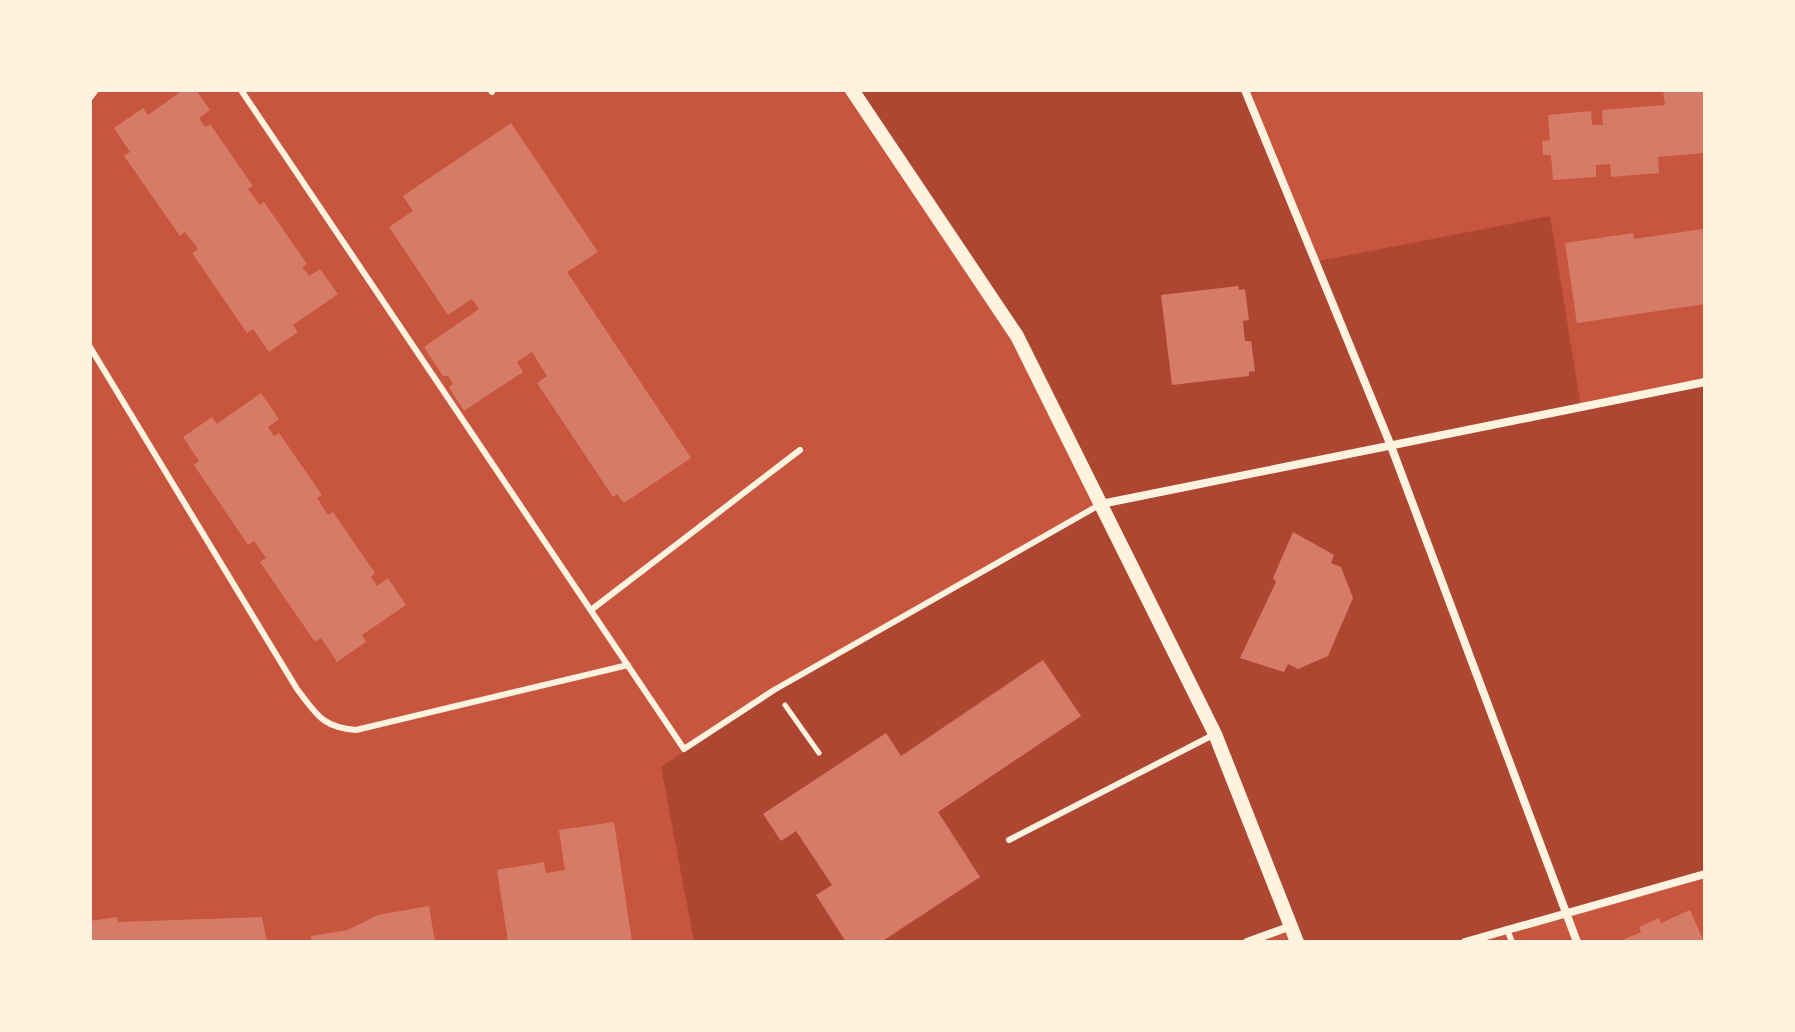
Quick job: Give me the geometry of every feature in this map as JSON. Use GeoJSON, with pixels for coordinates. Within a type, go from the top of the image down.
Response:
{"type":"FeatureCollection","features":[{"type":"Feature","properties":{"kind":"street"},"geometry":{"type":"LineString","coordinates":[[852,90],[1017,336],[1215,734],[1297,942]]}},
{"type":"Feature","properties":{"kind":"street"},"geometry":{"type":"LineString","coordinates":[[1245,90],[1391,446],[1577,942]]}},
{"type":"Feature","properties":{"kind":"street"},"geometry":{"type":"LineString","coordinates":[[1101,504],[1705,382]]}},
{"type":"Feature","properties":{"kind":"street"},"geometry":{"type":"LineString","coordinates":[[1465,942],[1705,874]]}},
{"type":"Feature","properties":{"kind":"street"},"geometry":{"type":"LineString","coordinates":[[1247,942],[1291,926]]}},
{"type":"Feature","properties":{"kind":"lane"},"geometry":{"type":"LineString","coordinates":[[90,98],[96,90]]}},
{"type":"Feature","properties":{"kind":"lane"},"geometry":{"type":"LineString","coordinates":[[241,90],[684,749],[774,690],[1101,504]]}},
{"type":"Feature","properties":{"kind":"lane"},"geometry":{"type":"LineString","coordinates":[[90,347],[297,689],[319,718],[334,728],[356,730],[628,665]]}},
{"type":"Feature","properties":{"kind":"lane"},"geometry":{"type":"LineString","coordinates":[[591,610],[800,450]]}},
{"type":"Feature","properties":{"kind":"lane"},"geometry":{"type":"LineString","coordinates":[[1009,840],[1215,734]]}},
{"type":"Feature","properties":{"kind":"lane"},"geometry":{"type":"LineString","coordinates":[[1507,929],[1512,942]]}},
{"type":"Feature","properties":{"kind":"path"},"geometry":{"type":"LineString","coordinates":[[774,690],[819,753]]}},
{"type":"Feature","properties":{"kind":"shaded area"},"geometry":{"type":"Polygon","coordinates":[[[852,90],[1245,90],[1314,262],[1550,216],[1581,407],[1705,382],[1705,874],[1465,942],[1297,942],[1290,926],[1247,942],[694,942],[661,767],[774,690],[1101,504],[1017,336],[852,90]]]}},
{"type":"Feature","properties":{"kind":"building"},"geometry":{"type":"Polygon","coordinates":[[[183,90],[196,90],[210,110],[199,118],[205,127],[210,124],[253,186],[248,189],[260,205],[264,202],[307,264],[302,267],[309,276],[320,269],[338,294],[293,325],[298,332],[269,352],[253,329],[247,333],[192,253],[198,249],[185,232],[180,236],[124,156],[130,152],[114,128],[143,108],[148,115],[183,90]]]}},
{"type":"Feature","properties":{"kind":"building"},"geometry":{"type":"Polygon","coordinates":[[[1663,90],[1705,90],[1705,153],[1658,157],[1659,173],[1611,177],[1610,164],[1596,165],[1596,177],[1553,180],[1551,155],[1543,155],[1542,141],[1550,140],[1548,115],[1591,111],[1592,125],[1603,125],[1602,110],[1665,105],[1663,90]]]}},
{"type":"Feature","properties":{"kind":"building"},"geometry":{"type":"Polygon","coordinates":[[[511,123],[598,252],[567,272],[691,458],[624,503],[617,494],[613,497],[537,383],[547,376],[532,352],[517,362],[523,372],[464,411],[449,387],[453,384],[448,376],[443,376],[424,347],[479,309],[472,299],[448,315],[389,227],[413,211],[403,196],[511,123]]]}},
{"type":"Feature","properties":{"kind":"building"},"geometry":{"type":"Polygon","coordinates":[[[1703,229],[1705,304],[1577,323],[1565,243],[1633,233],[1634,239],[1703,229]]]}},
{"type":"Feature","properties":{"kind":"building"},"geometry":{"type":"Polygon","coordinates":[[[1238,286],[1239,290],[1245,289],[1249,320],[1243,321],[1245,341],[1251,341],[1255,371],[1249,372],[1249,376],[1172,385],[1161,295],[1238,286]]]}},
{"type":"Feature","properties":{"kind":"building"},"geometry":{"type":"Polygon","coordinates":[[[261,393],[279,419],[268,427],[274,436],[279,433],[322,495],[317,498],[328,515],[333,512],[375,573],[371,577],[377,586],[388,578],[406,605],[362,635],[366,642],[337,662],[321,638],[315,642],[260,562],[266,558],[254,541],[248,545],[194,465],[199,461],[183,437],[212,417],[217,424],[261,393]]]}},
{"type":"Feature","properties":{"kind":"building"},"geometry":{"type":"Polygon","coordinates":[[[1293,532],[1334,555],[1331,563],[1341,567],[1353,598],[1328,656],[1298,669],[1288,664],[1284,672],[1240,658],[1276,582],[1273,578],[1293,532]]]}},
{"type":"Feature","properties":{"kind":"building"},"geometry":{"type":"Polygon","coordinates":[[[1043,660],[1081,716],[938,812],[980,877],[881,942],[846,942],[816,895],[832,885],[796,831],[781,841],[763,814],[886,733],[901,756],[1043,660]]]}},
{"type":"Feature","properties":{"kind":"building"},"geometry":{"type":"Polygon","coordinates":[[[614,822],[632,942],[508,942],[497,870],[544,862],[546,873],[565,870],[559,830],[614,822]]]}},
{"type":"Feature","properties":{"kind":"building"},"geometry":{"type":"Polygon","coordinates":[[[429,906],[435,942],[312,942],[311,936],[348,930],[378,915],[429,906]]]}},
{"type":"Feature","properties":{"kind":"building"},"geometry":{"type":"Polygon","coordinates":[[[1690,910],[1704,942],[1618,942],[1641,932],[1639,927],[1659,918],[1661,923],[1690,910]]]}},
{"type":"Feature","properties":{"kind":"building"},"geometry":{"type":"Polygon","coordinates":[[[117,917],[118,922],[262,917],[267,942],[90,942],[90,921],[117,917]]]}}]}
